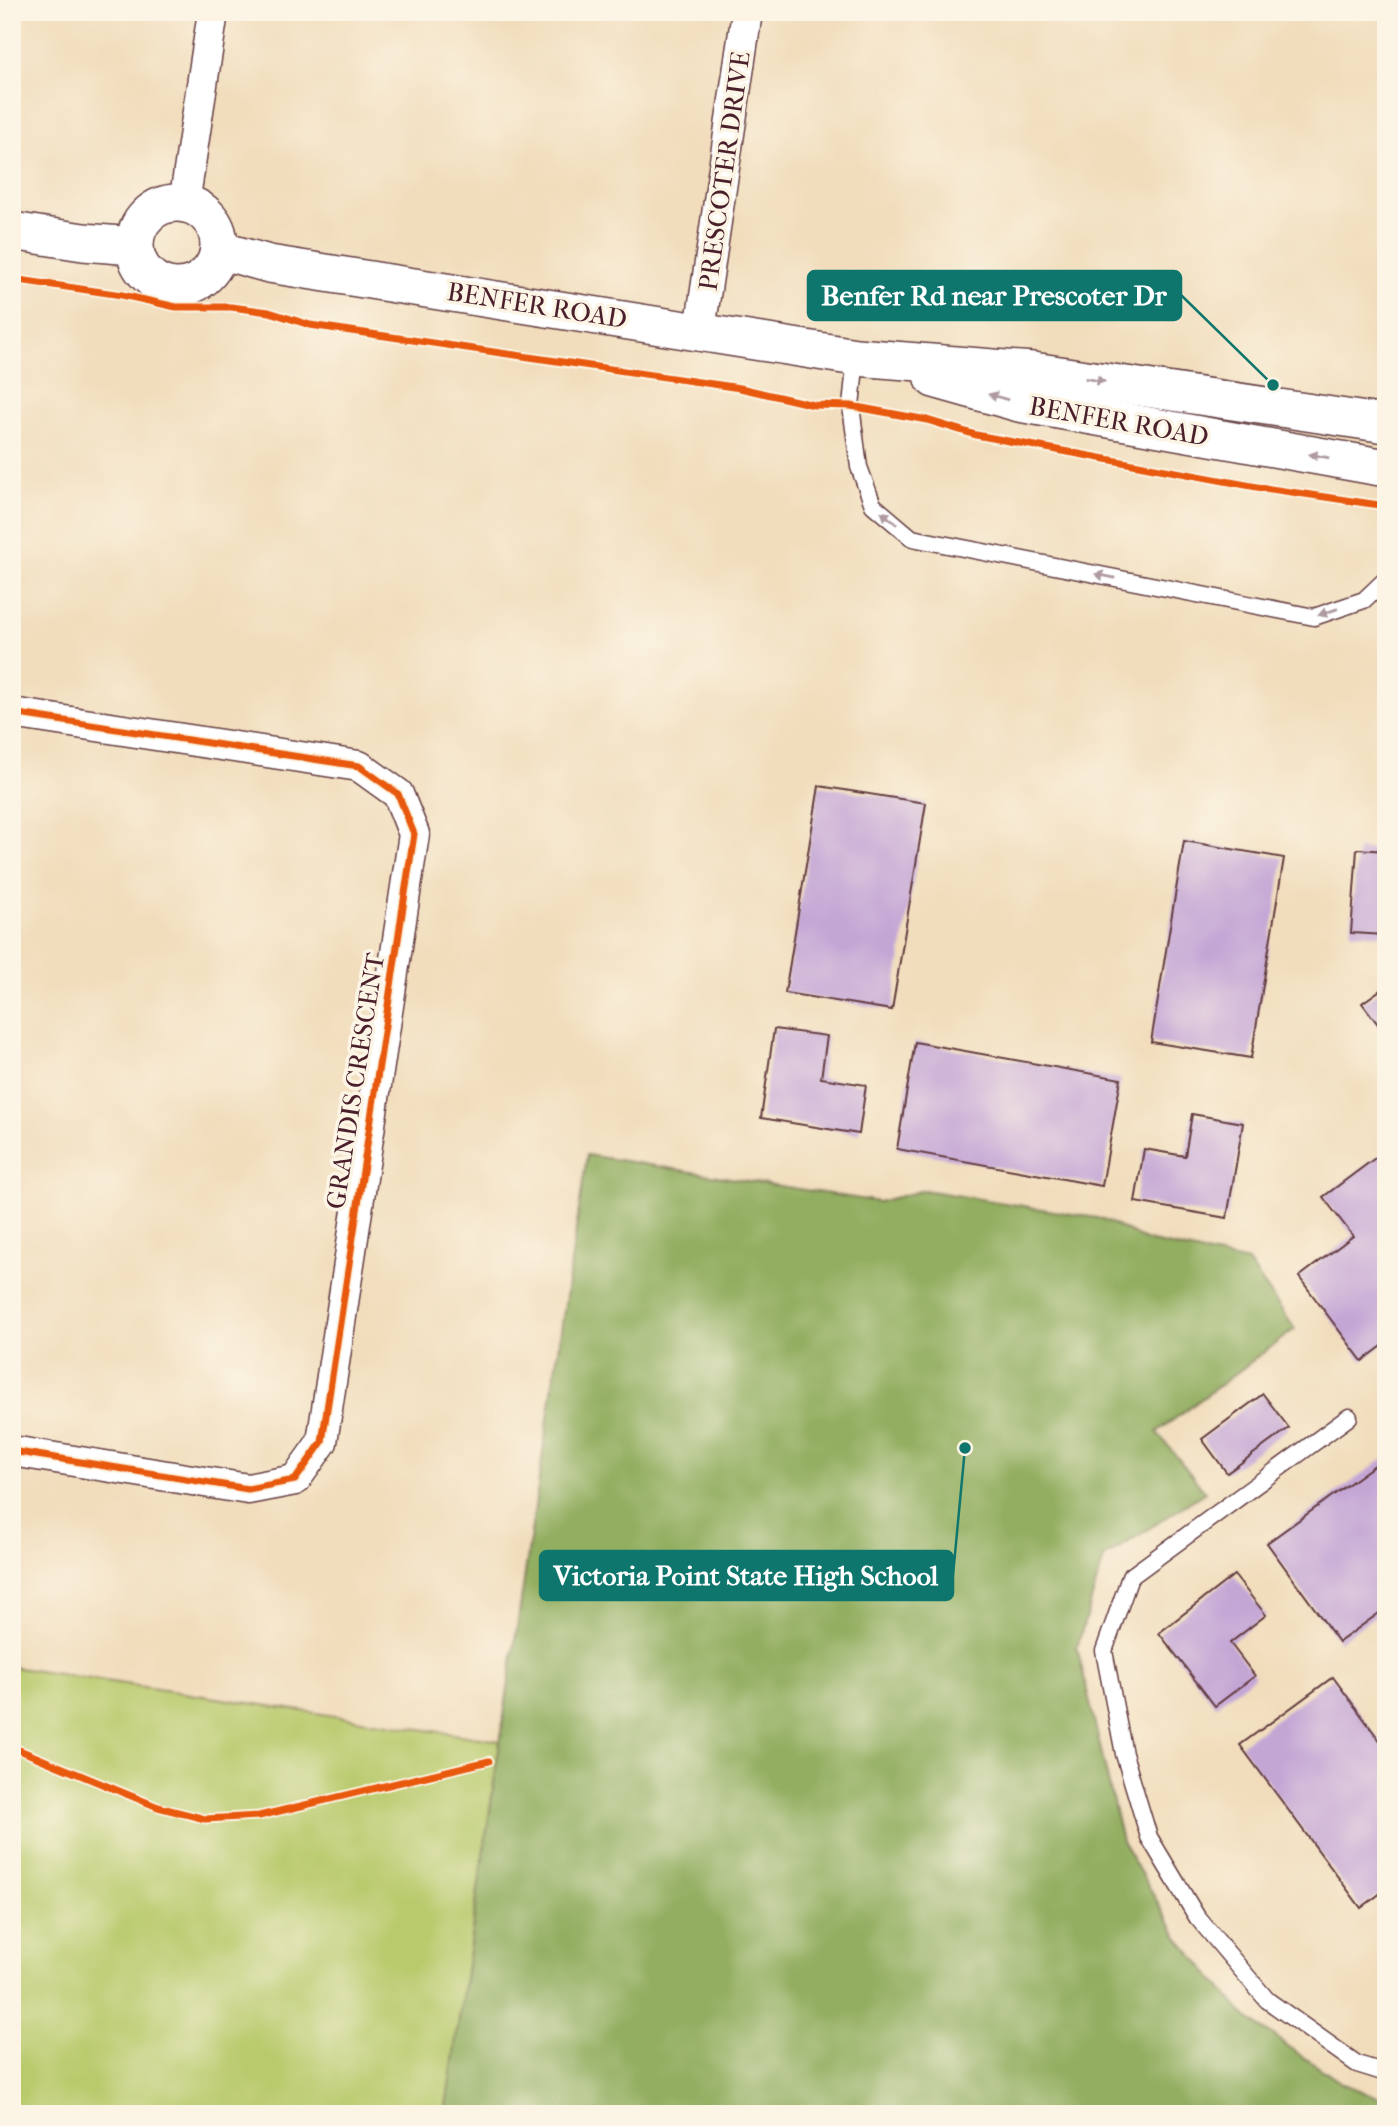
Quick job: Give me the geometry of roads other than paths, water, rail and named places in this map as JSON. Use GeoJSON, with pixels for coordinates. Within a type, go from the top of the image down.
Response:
{"type":"FeatureCollection","features":[{"type":"Feature","properties":{"kind":"street"},"geometry":{"type":"LineString","coordinates":[[184,204],[213,12]]}},
{"type":"Feature","properties":{"kind":"street","name":"PRESCOTER DRIVE"},"geometry":{"type":"LineString","coordinates":[[701,330],[747,12]]}},
{"type":"Feature","properties":{"kind":"street"},"geometry":{"type":"LineString","coordinates":[[184,204],[206,215],[218,237],[219,250],[207,275],[182,288],[155,282],[144,273],[134,246],[141,223],[149,214],[159,207],[184,204]]}},
{"type":"Feature","properties":{"kind":"street"},"geometry":{"type":"LineString","coordinates":[[12,230],[83,242],[134,246]]}},
{"type":"Feature","properties":{"kind":"street","name":"BENFER ROAD"},"geometry":{"type":"LineString","coordinates":[[219,250],[269,264],[701,330],[856,357],[1033,371],[1386,424]]}},
{"type":"Feature","properties":{"kind":"street","name":"BENFER ROAD"},"geometry":{"type":"LineString","coordinates":[[856,357],[1019,403],[1386,468]]}},
{"type":"Feature","properties":{"kind":"street","name":"GRANDIS CRESCENT"},"geometry":{"type":"LineString","coordinates":[[12,713],[359,766],[398,794],[414,834],[322,1442],[295,1480],[248,1489],[12,1451]]}},
{"type":"Feature","properties":{"kind":"lane"},"geometry":{"type":"LineString","coordinates":[[856,357],[851,407],[859,467],[873,505],[912,538],[1314,617],[1364,600],[1386,579]]}},
{"type":"Feature","properties":{"kind":"lane"},"geometry":{"type":"LineString","coordinates":[[1349,1418],[1130,1577],[1104,1651],[1124,1754],[1149,1837],[1197,1917],[1267,2000],[1357,2064],[1386,2073]]}},
{"type":"Feature","properties":{"kind":"place","name":"Benfer Rd near Prescoter Dr"},"geometry":{"type":"Point","coordinates":[1273,385]}},
{"type":"Feature","properties":{"kind":"place","name":"Victoria Point State High School"},"geometry":{"type":"Point","coordinates":[965,1448]}}]}
